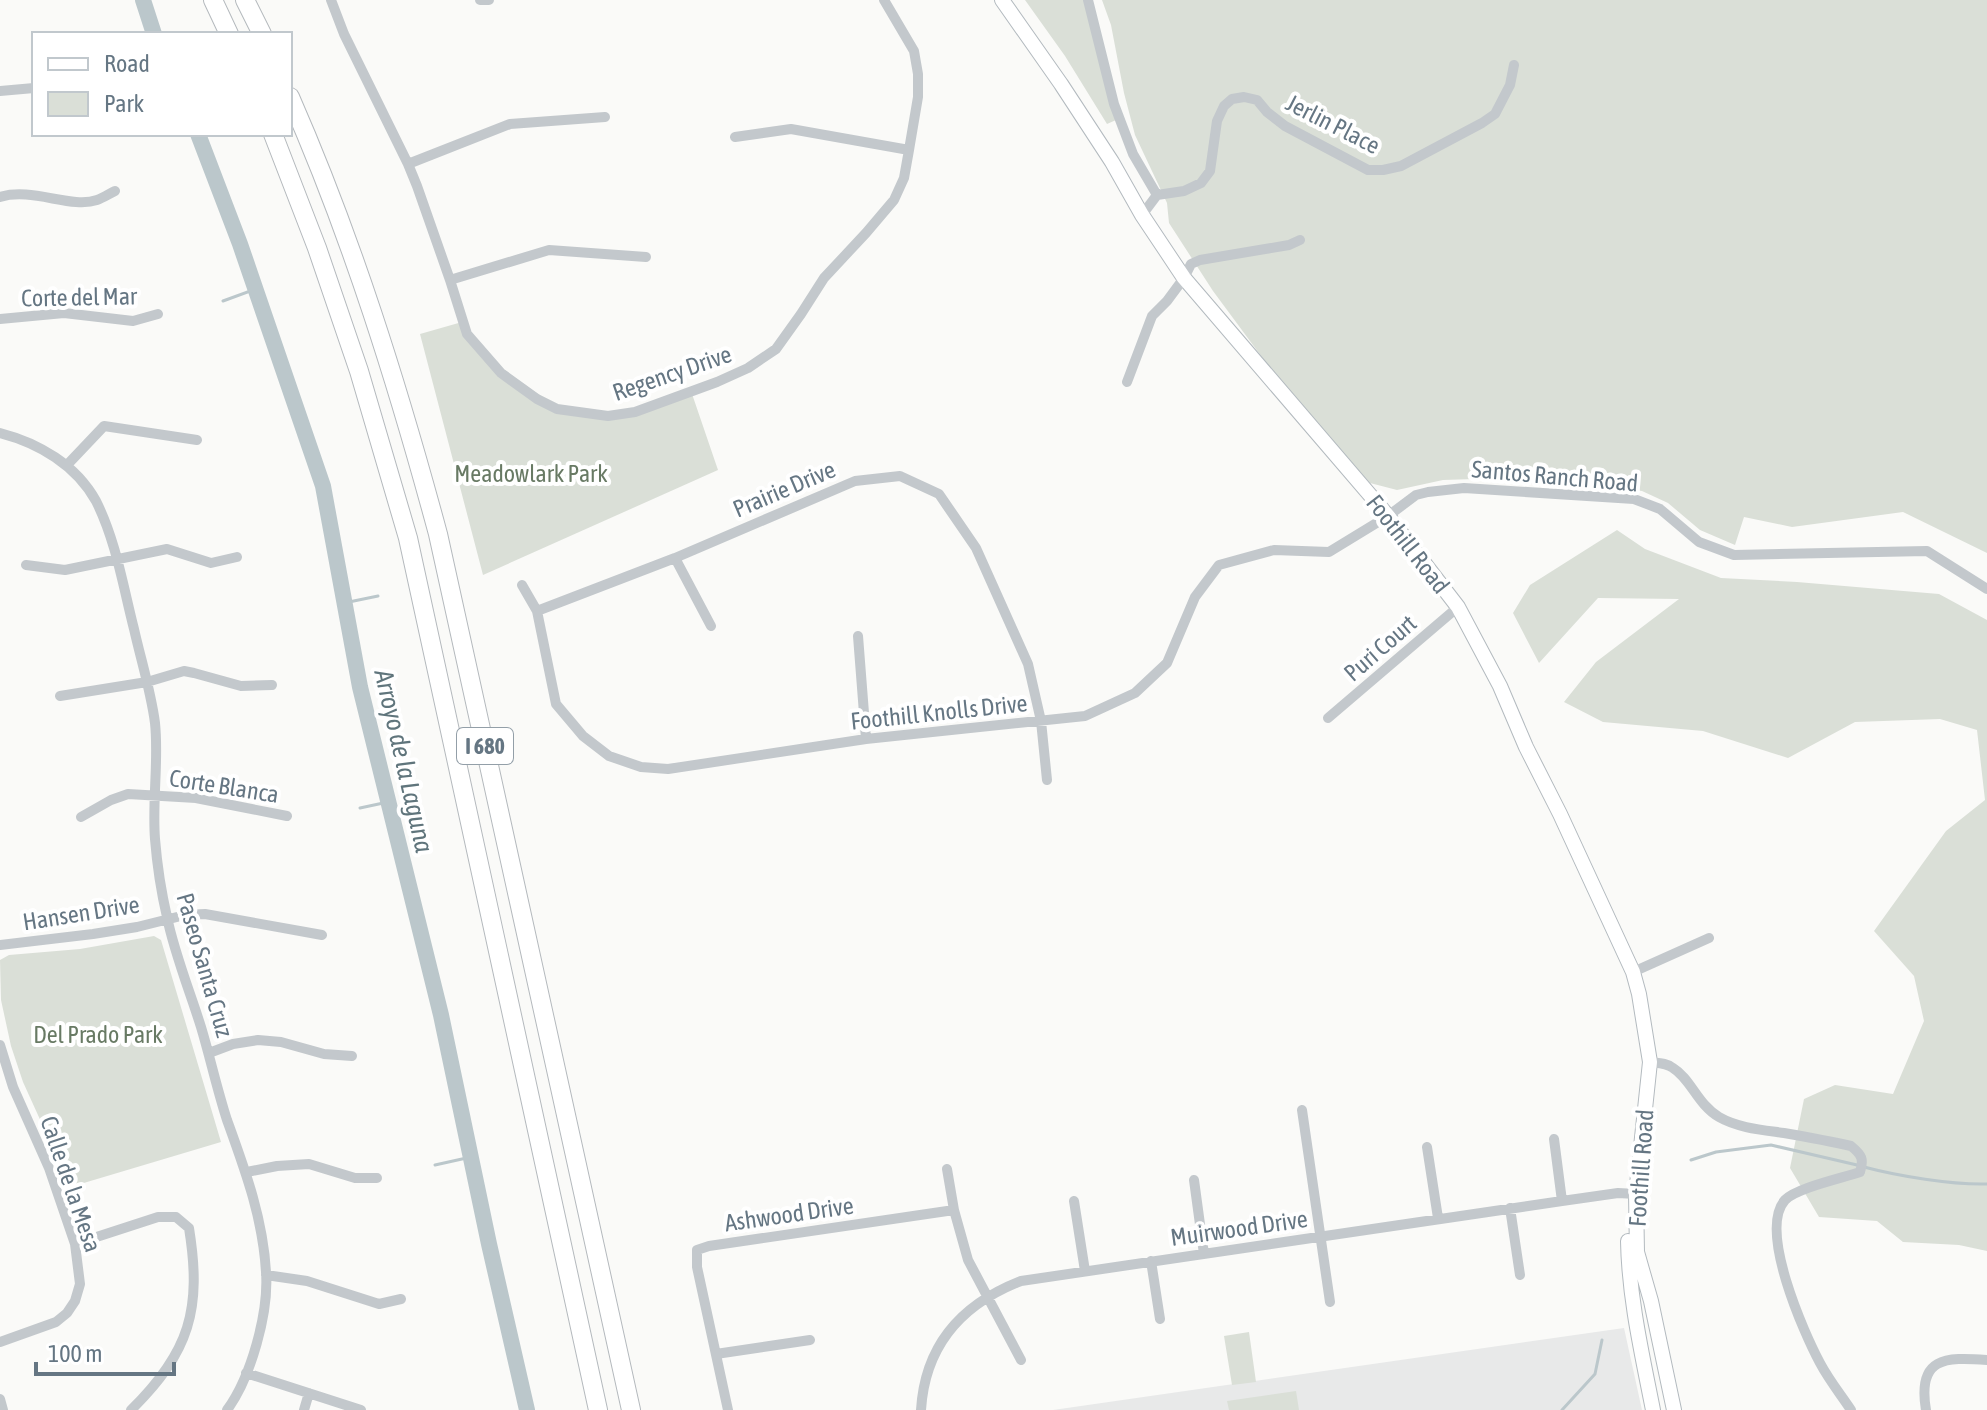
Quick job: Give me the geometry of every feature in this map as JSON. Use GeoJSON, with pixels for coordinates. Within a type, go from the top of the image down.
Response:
{"type":"FeatureCollection","features":[{"type":"Feature","properties":{"kind":"highway"},"geometry":{"type":"LineString","coordinates":[[213,0],[228,32]]}},
{"type":"Feature","properties":{"kind":"highway"},"geometry":{"type":"LineString","coordinates":[[245,0],[261,32]]}},
{"type":"Feature","properties":{"kind":"highway","name":"I 680"},"geometry":{"type":"LineString","coordinates":[[292,102],[323,175],[369,303],[438,534],[631,1410]]}},
{"type":"Feature","properties":{"kind":"highway","name":"I 680"},"geometry":{"type":"LineString","coordinates":[[274,136],[339,308],[408,538],[598,1410]]}},
{"type":"Feature","properties":{"kind":"main road","name":"Foothill Road"},"geometry":{"type":"LineString","coordinates":[[1002,0],[1054,73],[1184,278],[1388,516],[1458,607],[1500,686],[1633,972],[1639,994],[1650,1062],[1632,1194],[1637,1252],[1651,1301],[1674,1410]]}},
{"type":"Feature","properties":{"kind":"main road","name":"Foothill Road"},"geometry":{"type":"LineString","coordinates":[[1012,0],[1094,122],[1112,162]]}},
{"type":"Feature","properties":{"kind":"main road","name":"Foothill Road"},"geometry":{"type":"LineString","coordinates":[[1633,972],[1642,1043],[1629,1277],[1653,1410]]}},
{"type":"Feature","properties":{"kind":"street","name":"Regency Drive"},"geometry":{"type":"LineString","coordinates":[[331,0],[344,34],[408,164],[467,334],[501,373],[537,399],[557,409],[608,416],[635,412],[717,382],[748,368],[776,349],[824,278],[894,200],[904,178],[918,97],[918,74],[914,51],[884,0]]}},
{"type":"Feature","properties":{"kind":"street"},"geometry":{"type":"LineString","coordinates":[[480,0],[489,0]]}},
{"type":"Feature","properties":{"kind":"street"},"geometry":{"type":"LineString","coordinates":[[1088,0],[1114,104],[1133,154],[1157,195],[1142,215]]}},
{"type":"Feature","properties":{"kind":"street","name":"Jerlin Place"},"geometry":{"type":"LineString","coordinates":[[1157,195],[1184,191],[1201,183],[1210,171],[1217,121],[1224,106],[1232,99],[1244,97],[1257,100],[1285,126],[1368,170],[1383,170],[1401,166],[1495,114],[1510,85],[1514,65]]}},
{"type":"Feature","properties":{"kind":"street"},"geometry":{"type":"LineString","coordinates":[[0,91],[32,88]]}},
{"type":"Feature","properties":{"kind":"street"},"geometry":{"type":"LineString","coordinates":[[408,164],[510,124],[605,117]]}},
{"type":"Feature","properties":{"kind":"street"},"geometry":{"type":"LineString","coordinates":[[735,137],[791,129],[909,150]]}},
{"type":"Feature","properties":{"kind":"street"},"geometry":{"type":"LineString","coordinates":[[0,197],[13,194],[84,202],[96,201],[115,191]]}},
{"type":"Feature","properties":{"kind":"street"},"geometry":{"type":"LineString","coordinates":[[1127,382],[1152,316],[1167,301],[1191,264],[1289,245],[1300,240]]}},
{"type":"Feature","properties":{"kind":"street"},"geometry":{"type":"LineString","coordinates":[[450,280],[549,250],[646,257]]}},
{"type":"Feature","properties":{"kind":"street","name":"Corte del Mar"},"geometry":{"type":"LineString","coordinates":[[0,319],[64,313],[133,321],[158,314]]}},
{"type":"Feature","properties":{"kind":"street"},"geometry":{"type":"LineString","coordinates":[[67,465],[104,426],[197,440]]}},
{"type":"Feature","properties":{"kind":"street","name":"Paseo Santa Cruz"},"geometry":{"type":"LineString","coordinates":[[0,433],[17,437],[67,465],[94,498],[111,533],[147,682],[155,724],[155,838],[167,919],[227,1118],[247,1172],[261,1230],[266,1275],[257,1346],[227,1410]]}},
{"type":"Feature","properties":{"kind":"street","name":"Prairie Drive"},"geometry":{"type":"LineString","coordinates":[[537,611],[675,558],[855,481],[900,476],[939,494],[976,548],[1028,664],[1041,721],[1047,780]]}},
{"type":"Feature","properties":{"kind":"street","name":"Santos Ranch Road"},"geometry":{"type":"LineString","coordinates":[[1388,516],[1416,495],[1446,489],[1634,499],[1660,509],[1699,542],[1734,555],[1927,551],[1987,589]]}},
{"type":"Feature","properties":{"kind":"street","name":"Foothill Knolls Drive"},"geometry":{"type":"LineString","coordinates":[[522,585],[537,611],[556,704],[583,736],[609,756],[641,767],[668,769],[866,739],[1085,716],[1135,693],[1167,663],[1195,597],[1219,565],[1274,550],[1329,552],[1388,516]]}},
{"type":"Feature","properties":{"kind":"street"},"geometry":{"type":"LineString","coordinates":[[26,565],[65,570],[167,549],[211,563],[237,557]]}},
{"type":"Feature","properties":{"kind":"street"},"geometry":{"type":"LineString","coordinates":[[675,558],[711,626]]}},
{"type":"Feature","properties":{"kind":"street","name":"Puri Court"},"geometry":{"type":"LineString","coordinates":[[1328,718],[1458,607]]}},
{"type":"Feature","properties":{"kind":"street"},"geometry":{"type":"LineString","coordinates":[[858,636],[866,739]]}},
{"type":"Feature","properties":{"kind":"street"},"geometry":{"type":"LineString","coordinates":[[60,696],[147,682],[184,671],[241,686],[272,685]]}},
{"type":"Feature","properties":{"kind":"street","name":"Corte Blanca"},"geometry":{"type":"LineString","coordinates":[[81,817],[128,794],[196,798],[287,816]]}},
{"type":"Feature","properties":{"kind":"street","name":"Hansen Drive"},"geometry":{"type":"LineString","coordinates":[[0,945],[93,934],[205,914],[322,935]]}},
{"type":"Feature","properties":{"kind":"street"},"geometry":{"type":"LineString","coordinates":[[1633,972],[1709,938]]}},
{"type":"Feature","properties":{"kind":"street"},"geometry":{"type":"LineString","coordinates":[[209,1053],[233,1044],[258,1040],[281,1042],[324,1054],[352,1056]]}},
{"type":"Feature","properties":{"kind":"street","name":"Calle de la Mesa"},"geometry":{"type":"LineString","coordinates":[[0,1045],[13,1087],[49,1168],[75,1244],[80,1284],[75,1301],[56,1322],[0,1342]]}},
{"type":"Feature","properties":{"kind":"street"},"geometry":{"type":"LineString","coordinates":[[1650,1062],[1671,1066],[1682,1075],[1707,1109],[1719,1118],[1734,1124],[1851,1146],[1861,1155],[1863,1162],[1860,1172],[1814,1186],[1786,1199],[1778,1212],[1777,1231],[1785,1282],[1796,1309],[1820,1364],[1851,1410]]}},
{"type":"Feature","properties":{"kind":"street"},"geometry":{"type":"LineString","coordinates":[[1302,1110],[1330,1302]]}},
{"type":"Feature","properties":{"kind":"street"},"geometry":{"type":"LineString","coordinates":[[1554,1139],[1562,1201]]}},
{"type":"Feature","properties":{"kind":"street"},"geometry":{"type":"LineString","coordinates":[[1427,1147],[1438,1218]]}},
{"type":"Feature","properties":{"kind":"street"},"geometry":{"type":"LineString","coordinates":[[247,1172],[309,1164],[355,1178],[377,1178]]}},
{"type":"Feature","properties":{"kind":"street"},"geometry":{"type":"LineString","coordinates":[[947,1169],[968,1260],[1021,1360]]}},
{"type":"Feature","properties":{"kind":"street"},"geometry":{"type":"LineString","coordinates":[[1194,1180],[1204,1254]]}},
{"type":"Feature","properties":{"kind":"street","name":"Muirwood Drive"},"geometry":{"type":"LineString","coordinates":[[921,1410],[924,1384],[934,1356],[948,1331],[963,1314],[987,1296],[1021,1281],[1438,1218],[1632,1194]]}},
{"type":"Feature","properties":{"kind":"street"},"geometry":{"type":"LineString","coordinates":[[1074,1201],[1085,1271]]}},
{"type":"Feature","properties":{"kind":"street"},"geometry":{"type":"LineString","coordinates":[[1510,1208],[1520,1275]]}},
{"type":"Feature","properties":{"kind":"street","name":"Ashwood Drive"},"geometry":{"type":"LineString","coordinates":[[728,1410],[697,1267],[697,1250],[954,1210]]}},
{"type":"Feature","properties":{"kind":"street"},"geometry":{"type":"LineString","coordinates":[[75,1244],[158,1217],[176,1217],[189,1228],[195,1276],[191,1313],[183,1340],[170,1366],[131,1410]]}},
{"type":"Feature","properties":{"kind":"street"},"geometry":{"type":"LineString","coordinates":[[1151,1261],[1160,1319]]}},
{"type":"Feature","properties":{"kind":"street"},"geometry":{"type":"LineString","coordinates":[[266,1275],[307,1281],[379,1304],[401,1299]]}},
{"type":"Feature","properties":{"kind":"street"},"geometry":{"type":"LineString","coordinates":[[716,1354],[810,1340]]}},
{"type":"Feature","properties":{"kind":"street"},"geometry":{"type":"LineString","coordinates":[[1926,1410],[1925,1383],[1930,1370],[1937,1363],[1952,1358],[1987,1360]]}},
{"type":"Feature","properties":{"kind":"street"},"geometry":{"type":"LineString","coordinates":[[246,1373],[361,1410]]}},
{"type":"Feature","properties":{"kind":"street"},"geometry":{"type":"LineString","coordinates":[[304,1410],[309,1393]]}},
{"type":"Feature","properties":{"kind":"street"},"geometry":{"type":"LineString","coordinates":[[0,1399],[3,1410]]}},
{"type":"Feature","properties":{"kind":"shaded area"},"geometry":{"type":"Polygon","coordinates":[[[1624,1328],[1642,1410],[1053,1410],[1624,1328]]]}},
{"type":"Feature","properties":{"kind":"green space"},"geometry":{"type":"Polygon","coordinates":[[[1025,0],[1086,0],[1116,120],[1107,124],[1065,56],[1025,0]]]}},
{"type":"Feature","properties":{"kind":"green space"},"geometry":{"type":"Polygon","coordinates":[[[1102,0],[1987,0],[1987,553],[1903,512],[1792,527],[1744,517],[1735,545],[1700,530],[1668,503],[1642,491],[1475,479],[1443,480],[1397,490],[1370,483],[1287,391],[1213,291],[1169,223],[1167,203],[1135,135],[1111,25],[1102,0]]]}},
{"type":"Feature","properties":{"kind":"green space","name":"Meadowlark Park"},"geometry":{"type":"Polygon","coordinates":[[[462,322],[480,353],[555,406],[601,413],[640,409],[691,391],[718,470],[483,575],[420,334],[462,322]]]}},
{"type":"Feature","properties":{"kind":"green space"},"geometry":{"type":"Polygon","coordinates":[[[1617,530],[1645,549],[1721,578],[1939,594],[1987,620],[1987,1251],[1959,1245],[1903,1242],[1877,1221],[1819,1217],[1790,1168],[1804,1099],[1835,1085],[1893,1094],[1924,1021],[1914,976],[1874,931],[1946,831],[1985,800],[1977,730],[1940,719],[1855,722],[1788,758],[1703,731],[1603,722],[1564,702],[1596,662],[1679,599],[1598,598],[1539,663],[1513,613],[1530,585],[1617,530]]]}},
{"type":"Feature","properties":{"kind":"green space","name":"Del Prado Park"},"geometry":{"type":"Polygon","coordinates":[[[154,936],[161,940],[221,1142],[67,1188],[11,1046],[1,1000],[0,960],[9,955],[80,949],[154,936]]]}},
{"type":"Feature","properties":{"kind":"green space"},"geometry":{"type":"Polygon","coordinates":[[[1249,1332],[1256,1382],[1232,1385],[1224,1336],[1249,1332]]]}},
{"type":"Feature","properties":{"kind":"green space"},"geometry":{"type":"Polygon","coordinates":[[[1296,1391],[1299,1410],[1229,1410],[1227,1401],[1296,1391]]]}},
{"type":"Feature","properties":{"kind":"waterway","name":"Arroyo de la Laguna"},"geometry":{"type":"LineString","coordinates":[[143,0],[153,32]]}},
{"type":"Feature","properties":{"kind":"waterway","name":"Arroyo de la Laguna"},"geometry":{"type":"LineString","coordinates":[[199,136],[240,244],[323,486],[360,687],[441,1015],[527,1410]]}},
{"type":"Feature","properties":{"kind":"waterway"},"geometry":{"type":"LineString","coordinates":[[223,301],[256,289]]}},
{"type":"Feature","properties":{"kind":"waterway"},"geometry":{"type":"LineString","coordinates":[[344,603],[378,596]]}},
{"type":"Feature","properties":{"kind":"waterway"},"geometry":{"type":"LineString","coordinates":[[360,808],[388,802]]}},
{"type":"Feature","properties":{"kind":"waterway"},"geometry":{"type":"LineString","coordinates":[[1691,1160],[1716,1152],[1771,1145],[1857,1165]]}},
{"type":"Feature","properties":{"kind":"waterway"},"geometry":{"type":"LineString","coordinates":[[435,1165],[471,1157]]}},
{"type":"Feature","properties":{"kind":"waterway"},"geometry":{"type":"LineString","coordinates":[[1864,1167],[1925,1179],[1987,1184]]}},
{"type":"Feature","properties":{"kind":"waterway"},"geometry":{"type":"LineString","coordinates":[[1562,1410],[1595,1374],[1602,1340]]}}]}
